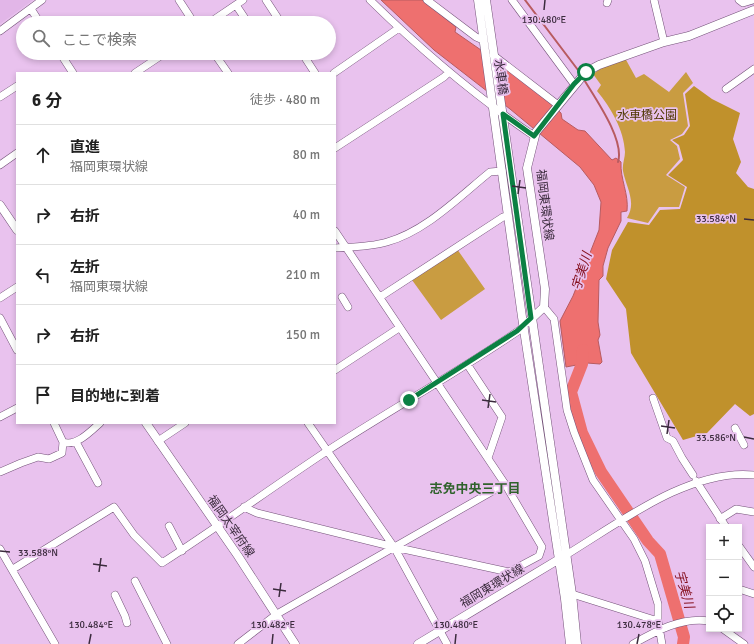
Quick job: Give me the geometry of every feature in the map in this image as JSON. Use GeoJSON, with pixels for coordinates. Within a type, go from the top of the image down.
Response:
{"type":"FeatureCollection","features":[{"type":"Feature","properties":{"kind":"main road"},"geometry":{"type":"LineString","coordinates":[[478,0],[483,40]]}},
{"type":"Feature","properties":{"kind":"main road"},"geometry":{"type":"LineString","coordinates":[[486,0],[494,58]]}},
{"type":"Feature","properties":{"kind":"main road","name":"福岡東環状線"},"geometry":{"type":"LineString","coordinates":[[544,307],[545,289],[527,168],[535,134],[586,72],[599,65],[664,42],[688,36],[754,10]]}},
{"type":"Feature","properties":{"kind":"main road","name":"水車橋"},"geometry":{"type":"LineString","coordinates":[[483,40],[493,107]]}},
{"type":"Feature","properties":{"kind":"main road","name":"水車橋"},"geometry":{"type":"LineString","coordinates":[[494,58],[502,113]]}},
{"type":"Feature","properties":{"kind":"main road"},"geometry":{"type":"LineString","coordinates":[[493,107],[524,327],[562,558],[572,594],[577,644]]}},
{"type":"Feature","properties":{"kind":"main road"},"geometry":{"type":"LineString","coordinates":[[502,113],[531,318],[562,558],[570,644]]}},
{"type":"Feature","properties":{"kind":"main road"},"geometry":{"type":"LineString","coordinates":[[0,206],[16,229]]}},
{"type":"Feature","properties":{"kind":"main road"},"geometry":{"type":"LineString","coordinates":[[524,327],[531,318],[544,307]]}},
{"type":"Feature","properties":{"kind":"main road","name":"福岡太宰府線"},"geometry":{"type":"LineString","coordinates":[[147,424],[277,614],[295,644]]}},
{"type":"Feature","properties":{"kind":"main road","name":"福岡東環状線"},"geometry":{"type":"LineString","coordinates":[[418,644],[562,558]]}},
{"type":"Feature","properties":{"kind":"street"},"geometry":{"type":"LineString","coordinates":[[21,16],[42,0]]}},
{"type":"Feature","properties":{"kind":"street"},"geometry":{"type":"LineString","coordinates":[[179,0],[189,16]]}},
{"type":"Feature","properties":{"kind":"street"},"geometry":{"type":"LineString","coordinates":[[220,16],[243,0]]}},
{"type":"Feature","properties":{"kind":"street"},"geometry":{"type":"LineString","coordinates":[[266,0],[276,16]]}},
{"type":"Feature","properties":{"kind":"street"},"geometry":{"type":"LineString","coordinates":[[370,0],[449,72],[493,107],[535,134]]}},
{"type":"Feature","properties":{"kind":"street"},"geometry":{"type":"LineString","coordinates":[[427,0],[476,37],[483,40]]}},
{"type":"Feature","properties":{"kind":"street"},"geometry":{"type":"LineString","coordinates":[[512,0],[576,83]]}},
{"type":"Feature","properties":{"kind":"street"},"geometry":{"type":"LineString","coordinates":[[654,0],[664,42]]}},
{"type":"Feature","properties":{"kind":"street"},"geometry":{"type":"LineString","coordinates":[[739,0],[743,3],[753,0]]}},
{"type":"Feature","properties":{"kind":"street"},"geometry":{"type":"LineString","coordinates":[[236,5],[243,16]]}},
{"type":"Feature","properties":{"kind":"street"},"geometry":{"type":"LineString","coordinates":[[31,9],[36,16]]}},
{"type":"Feature","properties":{"kind":"street"},"geometry":{"type":"LineString","coordinates":[[0,31],[16,20]]}},
{"type":"Feature","properties":{"kind":"street"},"geometry":{"type":"LineString","coordinates":[[335,72],[399,28]]}},
{"type":"Feature","properties":{"kind":"street"},"geometry":{"type":"LineString","coordinates":[[494,58],[557,106]]}},
{"type":"Feature","properties":{"kind":"street"},"geometry":{"type":"LineString","coordinates":[[65,60],[72,72]]}},
{"type":"Feature","properties":{"kind":"street"},"geometry":{"type":"LineString","coordinates":[[136,72],[154,60]]}},
{"type":"Feature","properties":{"kind":"street"},"geometry":{"type":"LineString","coordinates":[[219,60],[227,72]]}},
{"type":"Feature","properties":{"kind":"street"},"geometry":{"type":"LineString","coordinates":[[307,60],[314,72]]}},
{"type":"Feature","properties":{"kind":"street"},"geometry":{"type":"LineString","coordinates":[[726,89],[754,69]]}},
{"type":"Feature","properties":{"kind":"street"},"geometry":{"type":"LineString","coordinates":[[336,147],[444,77],[449,72]]}},
{"type":"Feature","properties":{"kind":"street"},"geometry":{"type":"LineString","coordinates":[[0,97],[16,87]]}},
{"type":"Feature","properties":{"kind":"street"},"geometry":{"type":"LineString","coordinates":[[0,165],[16,154]]}},
{"type":"Feature","properties":{"kind":"street"},"geometry":{"type":"LineString","coordinates":[[336,248],[386,242],[413,230],[490,172],[502,170]]}},
{"type":"Feature","properties":{"kind":"street"},"geometry":{"type":"LineString","coordinates":[[380,297],[503,217],[508,216]]}},
{"type":"Feature","properties":{"kind":"street"},"geometry":{"type":"LineString","coordinates":[[244,507],[257,513],[394,547],[509,572],[539,556],[542,547],[505,484],[336,232]]}},
{"type":"Feature","properties":{"kind":"street"},"geometry":{"type":"LineString","coordinates":[[0,298],[16,288]]}},
{"type":"Feature","properties":{"kind":"street"},"geometry":{"type":"LineString","coordinates":[[342,297],[348,307]]}},
{"type":"Feature","properties":{"kind":"street"},"geometry":{"type":"LineString","coordinates":[[544,307],[554,319],[567,410],[574,432],[593,480],[634,539],[644,561],[658,604],[662,644]]}},
{"type":"Feature","properties":{"kind":"street"},"geometry":{"type":"LineString","coordinates":[[0,318],[16,348]]}},
{"type":"Feature","properties":{"kind":"street"},"geometry":{"type":"LineString","coordinates":[[13,569],[114,507],[134,535],[162,563],[217,528],[244,507],[328,451],[524,327]]}},
{"type":"Feature","properties":{"kind":"street"},"geometry":{"type":"LineString","coordinates":[[336,369],[399,328]]}},
{"type":"Feature","properties":{"kind":"street"},"geometry":{"type":"LineString","coordinates":[[467,364],[502,417],[488,458]]}},
{"type":"Feature","properties":{"kind":"street"},"geometry":{"type":"LineString","coordinates":[[653,398],[666,438],[673,441],[724,524]]}},
{"type":"Feature","properties":{"kind":"street"},"geometry":{"type":"LineString","coordinates":[[0,417],[16,409]]}},
{"type":"Feature","properties":{"kind":"street"},"geometry":{"type":"LineString","coordinates":[[0,472],[38,457],[49,459],[62,453],[63,442],[54,424]]}},
{"type":"Feature","properties":{"kind":"street"},"geometry":{"type":"LineString","coordinates":[[63,442],[67,444],[76,442],[99,424]]}},
{"type":"Feature","properties":{"kind":"street"},"geometry":{"type":"LineString","coordinates":[[158,441],[184,424]]}},
{"type":"Feature","properties":{"kind":"street"},"geometry":{"type":"LineString","coordinates":[[309,424],[394,547],[447,644]]}},
{"type":"Feature","properties":{"kind":"street"},"geometry":{"type":"LineString","coordinates":[[735,428],[744,445]]}},
{"type":"Feature","properties":{"kind":"street"},"geometry":{"type":"LineString","coordinates":[[76,442],[98,483]]}},
{"type":"Feature","properties":{"kind":"street"},"geometry":{"type":"LineString","coordinates":[[562,558],[695,478],[727,475],[754,475]]}},
{"type":"Feature","properties":{"kind":"street"},"geometry":{"type":"LineString","coordinates":[[238,644],[277,614],[505,484]]}},
{"type":"Feature","properties":{"kind":"street"},"geometry":{"type":"LineString","coordinates":[[720,519],[736,509],[754,512]]}},
{"type":"Feature","properties":{"kind":"street"},"geometry":{"type":"LineString","coordinates":[[169,526],[182,551]]}},
{"type":"Feature","properties":{"kind":"street"},"geometry":{"type":"LineString","coordinates":[[0,549],[13,569],[55,644]]}},
{"type":"Feature","properties":{"kind":"street"},"geometry":{"type":"LineString","coordinates":[[742,550],[754,567]]}},
{"type":"Feature","properties":{"kind":"street"},"geometry":{"type":"LineString","coordinates":[[135,582],[167,644]]}},
{"type":"Feature","properties":{"kind":"street"},"geometry":{"type":"LineString","coordinates":[[742,590],[754,594]]}},
{"type":"Feature","properties":{"kind":"street"},"geometry":{"type":"LineString","coordinates":[[572,594],[661,626]]}},
{"type":"Feature","properties":{"kind":"street"},"geometry":{"type":"LineString","coordinates":[[115,595],[127,623]]}},
{"type":"Feature","properties":{"kind":"street"},"geometry":{"type":"LineString","coordinates":[[632,644],[661,626],[688,621],[706,621]]}},
{"type":"Feature","properties":{"kind":"street"},"geometry":{"type":"LineString","coordinates":[[727,632],[744,644]]}},
{"type":"Feature","properties":{"kind":"shaded area"},"geometry":{"type":"Polygon","coordinates":[[[0,0],[33,0],[0,24],[0,0]]]}},
{"type":"Feature","properties":{"kind":"shaded area"},"geometry":{"type":"Polygon","coordinates":[[[381,0],[422,0],[456,27],[455,32],[504,66],[551,104],[561,113],[562,119],[578,130],[585,131],[612,160],[616,158],[621,162],[627,199],[627,211],[621,212],[621,221],[608,248],[603,266],[603,276],[599,280],[598,322],[600,335],[598,340],[602,362],[600,364],[587,363],[566,367],[560,321],[573,296],[599,230],[601,202],[594,185],[580,167],[510,109],[434,50],[381,0]]]}},
{"type":"Feature","properties":{"kind":"shaded area"},"geometry":{"type":"Polygon","coordinates":[[[694,86],[712,99],[740,113],[733,139],[741,162],[736,173],[748,187],[754,189],[754,414],[750,416],[735,404],[707,433],[683,440],[631,353],[626,309],[606,279],[612,250],[628,222],[649,225],[660,210],[680,209],[687,187],[668,175],[683,160],[679,145],[672,140],[684,135],[690,126],[685,94],[694,86]]]}},
{"type":"Feature","properties":{"kind":"green space","name":"水車橋公園"},"geometry":{"type":"Polygon","coordinates":[[[625,58],[636,78],[644,74],[669,92],[686,72],[693,83],[683,93],[688,126],[682,134],[670,140],[677,146],[680,159],[666,175],[685,187],[679,207],[659,207],[648,223],[627,218],[630,212],[631,200],[623,171],[625,152],[624,144],[612,112],[597,91],[601,85],[593,74],[603,67],[625,58]]]}},
{"type":"Feature","properties":{"kind":"green space"},"geometry":{"type":"Polygon","coordinates":[[[457,249],[485,289],[441,320],[412,280],[457,249]]]}},
{"type":"Feature","properties":{"kind":"waterway"},"geometry":{"type":"LineString","coordinates":[[525,0],[581,74]]}},
{"type":"Feature","properties":{"kind":"waterway"},"geometry":{"type":"LineString","coordinates":[[583,78],[608,119],[617,142],[619,153],[618,162]]}},
{"type":"Feature","properties":{"kind":"waterway","name":"宇美川"},"geometry":{"type":"LineString","coordinates":[[583,350],[582,364],[571,392],[582,433],[601,472],[648,541],[660,554],[684,637],[683,644]]}},
{"type":"Feature","properties":{"kind":"district","name":"志免中央三丁目"},"geometry":{"type":"Point","coordinates":[475,488]}},
{"type":"Feature","properties":{"kind":"route"},"geometry":{"type":"LineString","coordinates":[[409,400],[524,327],[531,318],[503,114],[534,136],[574,84],[586,72]]}}]}
